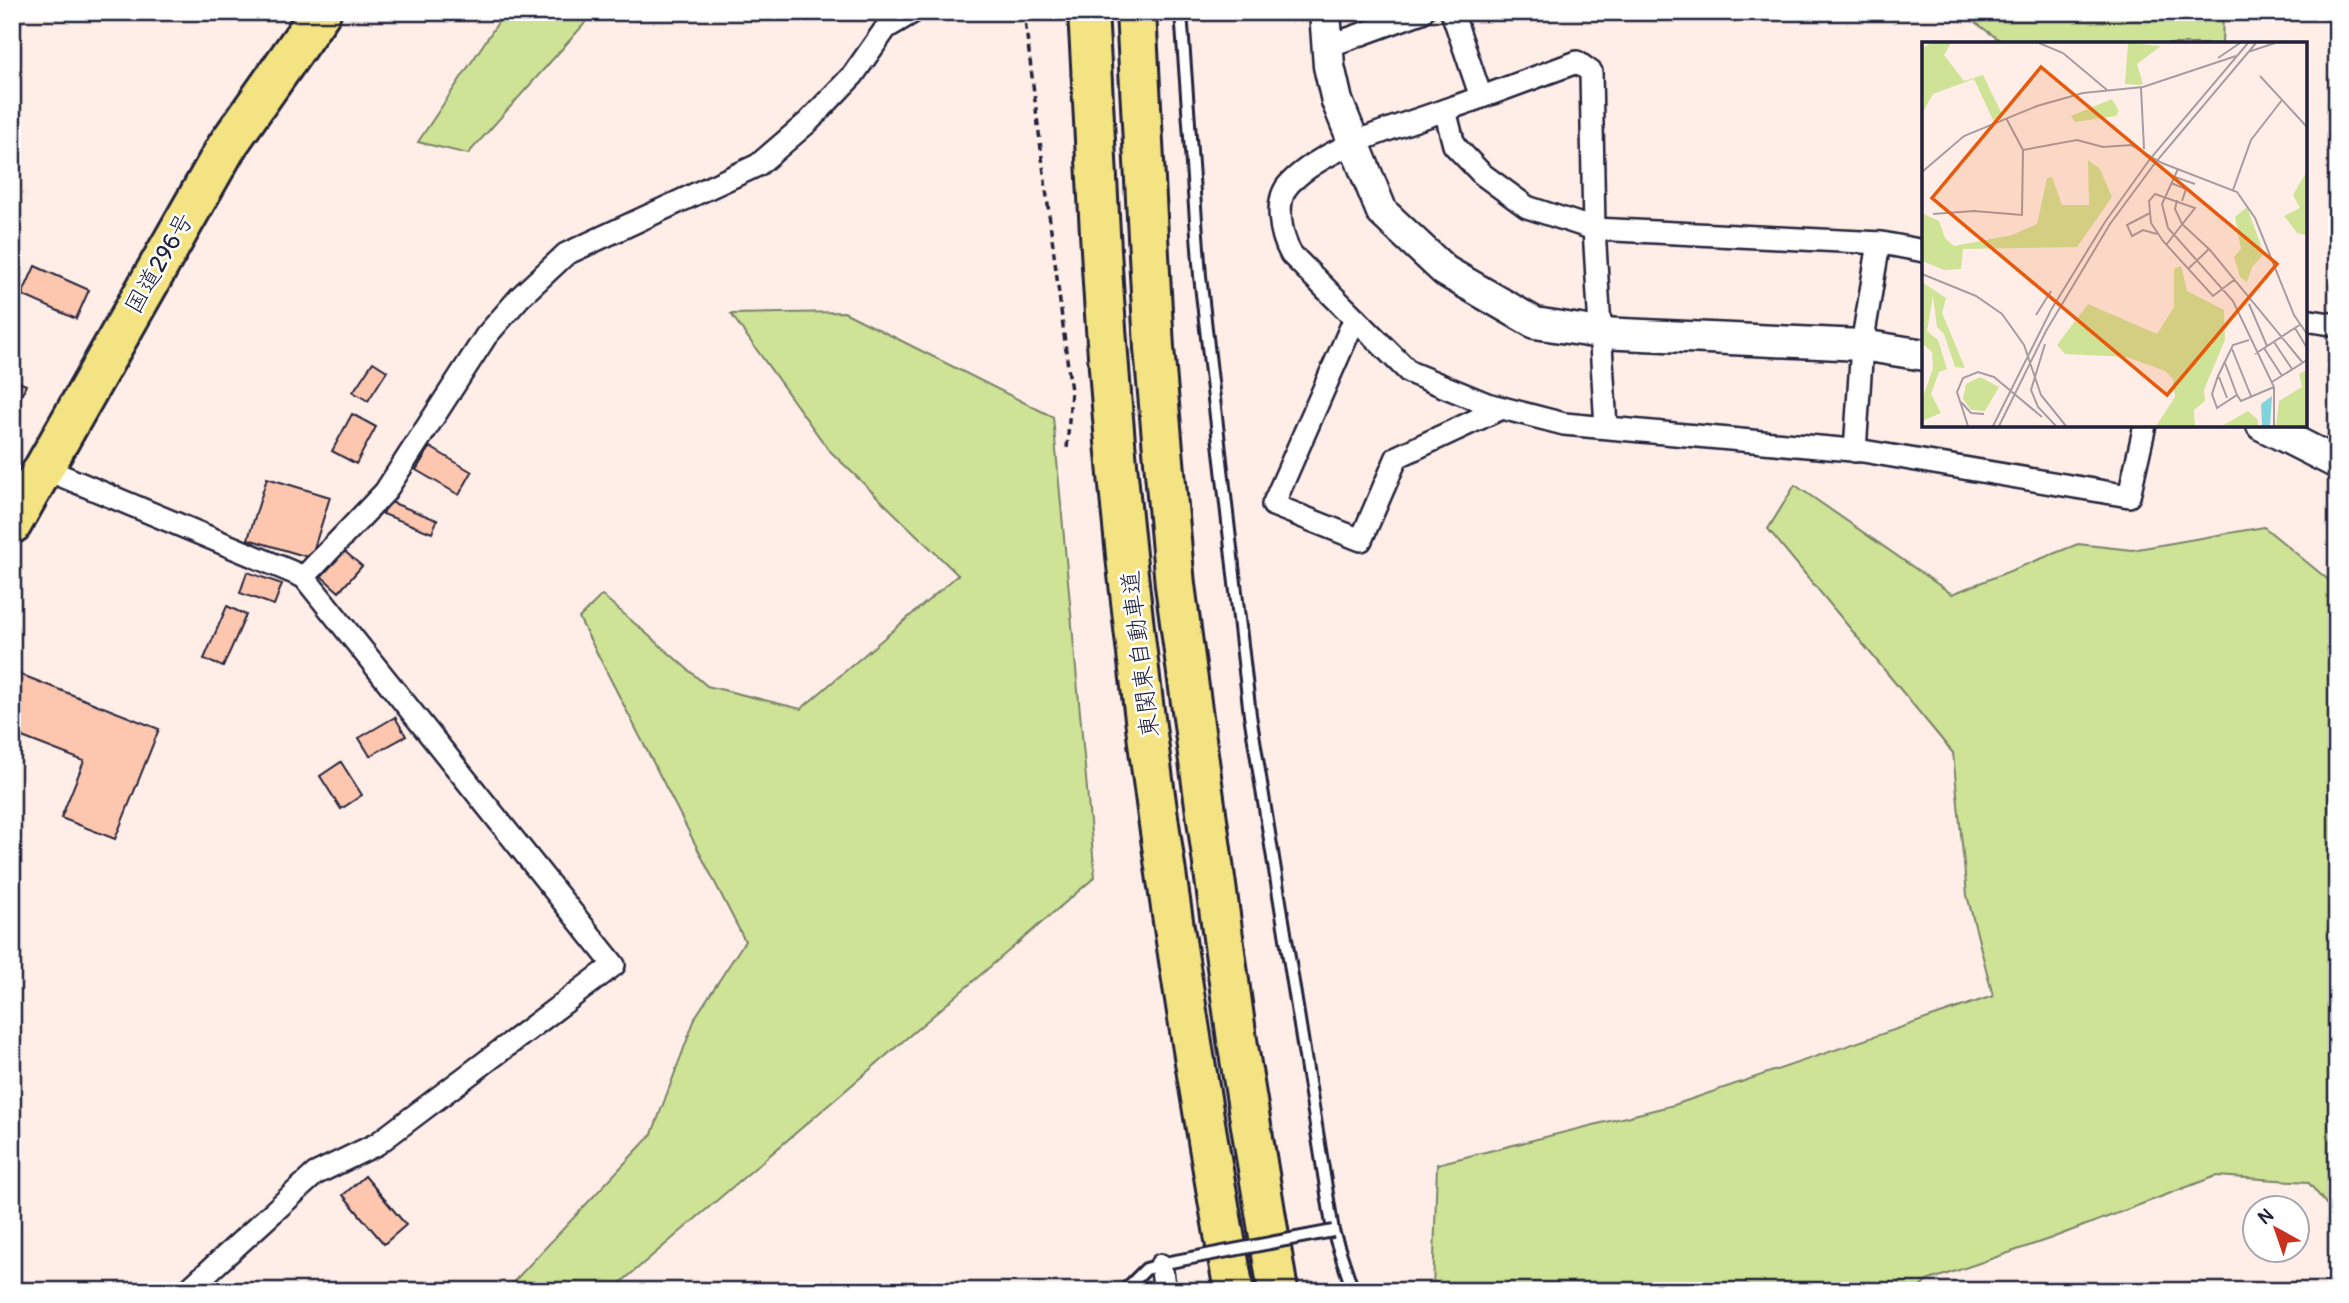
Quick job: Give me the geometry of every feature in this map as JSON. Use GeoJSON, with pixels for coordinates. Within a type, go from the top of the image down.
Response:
{"type":"FeatureCollection","features":[{"type":"Feature","properties":{"kind":"highway","name":"国道296号"},"geometry":{"type":"LineString","coordinates":[[12,524],[227,146],[321,12]]}},
{"type":"Feature","properties":{"kind":"highway","name":"東関東自動車道"},"geometry":{"type":"LineString","coordinates":[[1088,12],[1108,356],[1132,594],[1192,1052],[1234,1291]]}},
{"type":"Feature","properties":{"kind":"highway","name":"東関東自動車道"},"geometry":{"type":"LineString","coordinates":[[1136,12],[1154,348],[1175,584],[1237,1040],[1278,1291]]}},
{"type":"Feature","properties":{"kind":"highway"},"geometry":{"type":"LineString","coordinates":[[1237,1040],[1299,1291]]}},
{"type":"Feature","properties":{"kind":"street"},"geometry":{"type":"LineString","coordinates":[[304,577],[385,492],[486,335],[566,254],[758,165],[808,122],[853,75],[886,28],[913,12]]}},
{"type":"Feature","properties":{"kind":"street"},"geometry":{"type":"LineString","coordinates":[[1325,12],[1329,66],[1337,101],[1382,212],[1445,271],[1535,323],[1600,333],[1862,345],[1922,355]]}},
{"type":"Feature","properties":{"kind":"street"},"geometry":{"type":"LineString","coordinates":[[1329,46],[1422,12]]}},
{"type":"Feature","properties":{"kind":"street"},"geometry":{"type":"LineString","coordinates":[[1452,12],[1481,97]]}},
{"type":"Feature","properties":{"kind":"street"},"geometry":{"type":"LineString","coordinates":[[1605,427],[1594,229],[1591,72],[1577,62],[1377,132],[1353,143],[1289,184],[1282,197],[1281,221],[1282,237],[1290,254],[1409,372],[1502,408],[1564,424],[1855,451],[2129,496],[2145,427]]}},
{"type":"Feature","properties":{"kind":"street"},"geometry":{"type":"LineString","coordinates":[[1445,110],[1454,145],[1482,174],[1528,207],[1594,229],[1879,243],[1922,251]]}},
{"type":"Feature","properties":{"kind":"street"},"geometry":{"type":"LineString","coordinates":[[1855,451],[1862,345],[1879,243]]}},
{"type":"Feature","properties":{"kind":"street"},"geometry":{"type":"LineString","coordinates":[[1355,318],[1273,505],[1361,540],[1397,457],[1502,408]]}},
{"type":"Feature","properties":{"kind":"street"},"geometry":{"type":"LineString","coordinates":[[2307,320],[2337,325]]}},
{"type":"Feature","properties":{"kind":"street"},"geometry":{"type":"LineString","coordinates":[[2266,427],[2336,462]]}},
{"type":"Feature","properties":{"kind":"street"},"geometry":{"type":"LineString","coordinates":[[43,468],[304,577],[614,965],[377,1144],[315,1174],[187,1291]]}},
{"type":"Feature","properties":{"kind":"street"},"geometry":{"type":"LineString","coordinates":[[1165,1291],[1166,1263]]}},
{"type":"Feature","properties":{"kind":"lane"},"geometry":{"type":"LineString","coordinates":[[1181,12],[1200,276],[1250,715],[1333,1231],[1353,1291]]}},
{"type":"Feature","properties":{"kind":"lane"},"geometry":{"type":"LineString","coordinates":[[1124,1291],[1146,1269],[1166,1263],[1333,1231]]}},
{"type":"Feature","properties":{"kind":"path"},"geometry":{"type":"LineString","coordinates":[[1024,12],[1071,391],[1067,450]]}},
{"type":"Feature","properties":{"kind":"green space"},"geometry":{"type":"Polygon","coordinates":[[[505,12],[595,12],[468,154],[418,142],[505,12]]]}},
{"type":"Feature","properties":{"kind":"green space"},"geometry":{"type":"Polygon","coordinates":[[[1961,12],[2223,12],[2222,42],[2002,42],[1961,12]]]}},
{"type":"Feature","properties":{"kind":"green space"},"geometry":{"type":"Polygon","coordinates":[[[844,312],[1053,417],[1095,877],[611,1291],[505,1291],[652,1134],[696,1016],[745,941],[579,618],[602,595],[707,686],[801,709],[958,575],[828,449],[731,314],[844,312]]]}},
{"type":"Feature","properties":{"kind":"green space"},"geometry":{"type":"Polygon","coordinates":[[[1795,485],[1952,594],[2078,544],[2132,550],[2264,527],[2337,587],[2337,1217],[2308,1182],[2216,1176],[2049,1239],[1927,1281],[1916,1291],[1433,1291],[1437,1164],[1674,1105],[1993,996],[1967,895],[1953,753],[1768,529],[1795,485]]]}},
{"type":"Feature","properties":{"kind":"building"},"geometry":{"type":"Polygon","coordinates":[[[35,266],[89,290],[76,319],[22,295],[35,266]]]}},
{"type":"Feature","properties":{"kind":"building"},"geometry":{"type":"Polygon","coordinates":[[[373,362],[387,371],[368,401],[353,392],[373,362]]]}},
{"type":"Feature","properties":{"kind":"building"},"geometry":{"type":"Polygon","coordinates":[[[12,379],[26,385],[12,416],[12,379]]]}},
{"type":"Feature","properties":{"kind":"building"},"geometry":{"type":"Polygon","coordinates":[[[352,414],[376,427],[356,464],[332,451],[352,414]]]}},
{"type":"Feature","properties":{"kind":"building"},"geometry":{"type":"Polygon","coordinates":[[[430,447],[472,472],[459,495],[416,470],[430,447]]]}},
{"type":"Feature","properties":{"kind":"building"},"geometry":{"type":"Polygon","coordinates":[[[267,478],[330,497],[311,558],[248,539],[267,478]]]}},
{"type":"Feature","properties":{"kind":"building"},"geometry":{"type":"Polygon","coordinates":[[[388,501],[437,520],[432,533],[383,514],[388,501]]]}},
{"type":"Feature","properties":{"kind":"building"},"geometry":{"type":"Polygon","coordinates":[[[343,550],[362,566],[339,592],[321,576],[343,550]]]}},
{"type":"Feature","properties":{"kind":"building"},"geometry":{"type":"Polygon","coordinates":[[[247,572],[282,584],[274,605],[240,593],[247,572]]]}},
{"type":"Feature","properties":{"kind":"building"},"geometry":{"type":"Polygon","coordinates":[[[227,606],[246,615],[223,667],[204,659],[227,606]]]}},
{"type":"Feature","properties":{"kind":"building"},"geometry":{"type":"Polygon","coordinates":[[[12,671],[159,729],[115,839],[61,818],[84,761],[12,733],[12,671]]]}},
{"type":"Feature","properties":{"kind":"building"},"geometry":{"type":"Polygon","coordinates":[[[395,717],[406,736],[370,756],[359,738],[395,717]]]}},
{"type":"Feature","properties":{"kind":"building"},"geometry":{"type":"Polygon","coordinates":[[[341,762],[362,795],[341,809],[320,776],[341,762]]]}},
{"type":"Feature","properties":{"kind":"building"},"geometry":{"type":"Polygon","coordinates":[[[365,1176],[406,1225],[384,1244],[343,1195],[365,1176]]]}}]}
